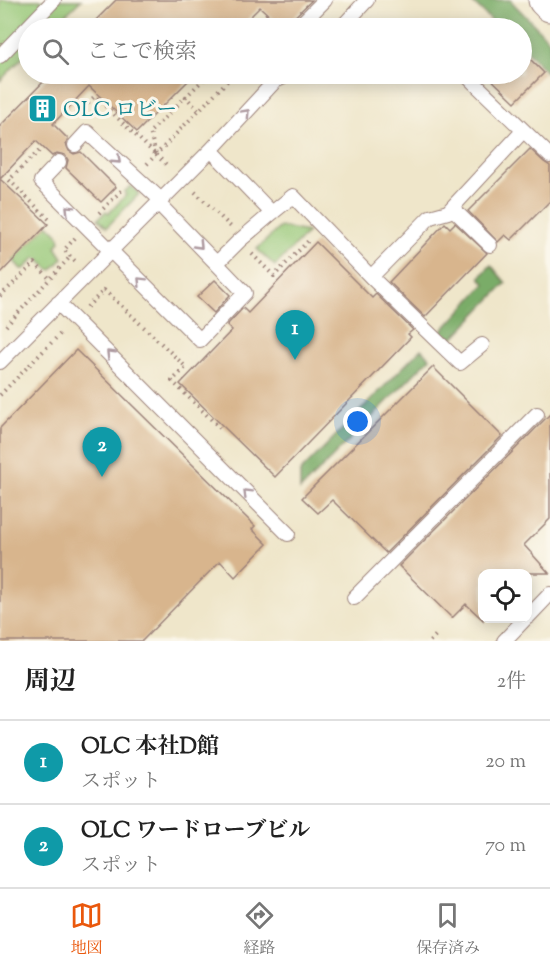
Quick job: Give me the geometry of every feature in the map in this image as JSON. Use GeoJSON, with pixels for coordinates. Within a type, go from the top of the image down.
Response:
{"type":"FeatureCollection","features":[{"type":"Feature","properties":{"kind":"street"},"geometry":{"type":"LineString","coordinates":[[545,0],[550,5]]}},
{"type":"Feature","properties":{"kind":"lane"},"geometry":{"type":"LineString","coordinates":[[37,18],[54,0]]}},
{"type":"Feature","properties":{"kind":"lane"},"geometry":{"type":"LineString","coordinates":[[307,18],[325,0]]}},
{"type":"Feature","properties":{"kind":"lane"},"geometry":{"type":"LineString","coordinates":[[350,18],[367,0]]}},
{"type":"Feature","properties":{"kind":"lane"},"geometry":{"type":"LineString","coordinates":[[0,56],[18,37]]}},
{"type":"Feature","properties":{"kind":"lane"},"geometry":{"type":"LineString","coordinates":[[0,362],[211,150],[269,84]]}},
{"type":"Feature","properties":{"kind":"lane"},"geometry":{"type":"LineString","coordinates":[[475,84],[550,156]]}},
{"type":"Feature","properties":{"kind":"lane"},"geometry":{"type":"LineString","coordinates":[[371,277],[430,217],[448,212],[523,131]]}},
{"type":"Feature","properties":{"kind":"lane"},"geometry":{"type":"LineString","coordinates":[[58,162],[41,181],[200,340],[245,293],[159,201],[87,132],[75,145]]}},
{"type":"Feature","properties":{"kind":"lane"},"geometry":{"type":"LineString","coordinates":[[211,150],[272,213]]}},
{"type":"Feature","properties":{"kind":"lane"},"geometry":{"type":"LineString","coordinates":[[217,263],[239,241],[293,196],[371,277],[460,363],[482,345]]}},
{"type":"Feature","properties":{"kind":"lane"},"geometry":{"type":"LineString","coordinates":[[452,208],[490,245]]}},
{"type":"Feature","properties":{"kind":"lane"},"geometry":{"type":"LineString","coordinates":[[58,303],[288,534]]}},
{"type":"Feature","properties":{"kind":"lane"},"geometry":{"type":"LineString","coordinates":[[354,598],[537,414]]}},
{"type":"Feature","properties":{"kind":"lane"},"geometry":{"type":"LineString","coordinates":[[532,613],[550,594]]}},
{"type":"Feature","properties":{"kind":"lane"},"geometry":{"type":"LineString","coordinates":[[504,641],[522,623]]}},
{"type":"Feature","properties":{"kind":"path"},"geometry":{"type":"LineString","coordinates":[[263,18],[267,14]]}},
{"type":"Feature","properties":{"kind":"path"},"geometry":{"type":"LineString","coordinates":[[72,118],[95,96],[156,155],[150,132],[198,84]]}},
{"type":"Feature","properties":{"kind":"path"},"geometry":{"type":"LineString","coordinates":[[184,95],[198,111]]}},
{"type":"Feature","properties":{"kind":"path"},"geometry":{"type":"LineString","coordinates":[[239,241],[274,276],[316,234]]}},
{"type":"Feature","properties":{"kind":"path"},"geometry":{"type":"LineString","coordinates":[[0,332],[71,256]]}},
{"type":"Feature","properties":{"kind":"path"},"geometry":{"type":"LineString","coordinates":[[0,296],[35,263],[50,279]]}},
{"type":"Feature","properties":{"kind":"path"},"geometry":{"type":"LineString","coordinates":[[0,395],[104,290],[186,367],[172,381],[221,429]]}},
{"type":"Feature","properties":{"kind":"path"},"geometry":{"type":"LineString","coordinates":[[430,641],[436,635]]}},
{"type":"Feature","properties":{"kind":"green space"},"geometry":{"type":"Polygon","coordinates":[[[0,0],[81,0],[62,18],[18,18],[18,62],[0,81],[0,0]]]}},
{"type":"Feature","properties":{"kind":"green space"},"geometry":{"type":"Polygon","coordinates":[[[470,0],[510,0],[528,18],[489,18],[470,0]]]}},
{"type":"Feature","properties":{"kind":"green space"},"geometry":{"type":"Polygon","coordinates":[[[532,23],[550,41],[550,76],[532,57],[532,23]]]}},
{"type":"Feature","properties":{"kind":"green space"},"geometry":{"type":"Polygon","coordinates":[[[131,186],[139,194],[107,227],[98,219],[106,211],[109,213],[126,195],[124,192],[131,186]]]}},
{"type":"Feature","properties":{"kind":"green space"},"geometry":{"type":"Polygon","coordinates":[[[48,224],[58,234],[60,241],[56,247],[63,258],[52,270],[37,258],[21,269],[13,260],[48,224]]]}},
{"type":"Feature","properties":{"kind":"green space"},"geometry":{"type":"Polygon","coordinates":[[[280,227],[308,232],[275,266],[257,249],[280,227]]]}},
{"type":"Feature","properties":{"kind":"green space"},"geometry":{"type":"Polygon","coordinates":[[[491,265],[506,283],[453,338],[440,333],[485,284],[480,277],[491,265]]]}},
{"type":"Feature","properties":{"kind":"green space"},"geometry":{"type":"Polygon","coordinates":[[[421,349],[430,358],[300,490],[300,472],[421,349]]]}},
{"type":"Feature","properties":{"kind":"building"},"geometry":{"type":"Polygon","coordinates":[[[116,0],[312,0],[293,18],[272,18],[260,7],[249,18],[98,18],[116,0]]]}},
{"type":"Feature","properties":{"kind":"building"},"geometry":{"type":"Polygon","coordinates":[[[532,61],[544,73],[515,102],[496,84],[532,84],[532,61]]]}},
{"type":"Feature","properties":{"kind":"building"},"geometry":{"type":"Polygon","coordinates":[[[41,84],[185,84],[137,132],[89,86],[53,124],[68,139],[66,144],[69,151],[74,154],[81,152],[116,187],[101,202],[66,168],[68,160],[65,155],[57,153],[52,156],[36,141],[0,179],[0,126],[41,84]]]}},
{"type":"Feature","properties":{"kind":"building"},"geometry":{"type":"Polygon","coordinates":[[[530,149],[550,166],[550,201],[511,240],[505,235],[498,242],[468,211],[530,149]]]}},
{"type":"Feature","properties":{"kind":"building"},"geometry":{"type":"Polygon","coordinates":[[[0,179],[48,224],[0,274],[0,179]]]}},
{"type":"Feature","properties":{"kind":"building"},"geometry":{"type":"Polygon","coordinates":[[[445,223],[450,228],[455,223],[487,253],[425,317],[389,282],[445,223]]]}},
{"type":"Feature","properties":{"kind":"building"},"geometry":{"type":"Polygon","coordinates":[[[316,242],[372,298],[376,294],[413,330],[408,334],[411,337],[275,477],[180,384],[232,330],[227,325],[243,308],[248,313],[316,242]]]}},
{"type":"Feature","properties":{"kind":"building"},"geometry":{"type":"Polygon","coordinates":[[[215,280],[230,295],[214,313],[197,297],[215,280]]]}},
{"type":"Feature","properties":{"kind":"building"},"geometry":{"type":"Polygon","coordinates":[[[76,350],[255,526],[252,529],[267,544],[235,577],[220,561],[142,641],[0,641],[0,428],[76,350]]]}},
{"type":"Feature","properties":{"kind":"building"},"geometry":{"type":"Polygon","coordinates":[[[433,367],[502,436],[386,553],[332,500],[318,513],[302,498],[433,367]]]}},
{"type":"Feature","properties":{"kind":"building"},"geometry":{"type":"Polygon","coordinates":[[[550,414],[550,519],[524,545],[549,573],[532,573],[532,569],[478,569],[478,615],[466,604],[452,618],[399,566],[550,414]]]}},
{"type":"Feature","properties":{"kind":"place","name":"OLC ロビー"},"geometry":{"type":"Point","coordinates":[42,109]}},
{"type":"Feature","properties":{"kind":"place","name":"OLC 本社D館"},"geometry":{"type":"Point","coordinates":[295,360]}},
{"type":"Feature","properties":{"kind":"place","name":"OLC ワードローブビル"},"geometry":{"type":"Point","coordinates":[102,477]}}]}
